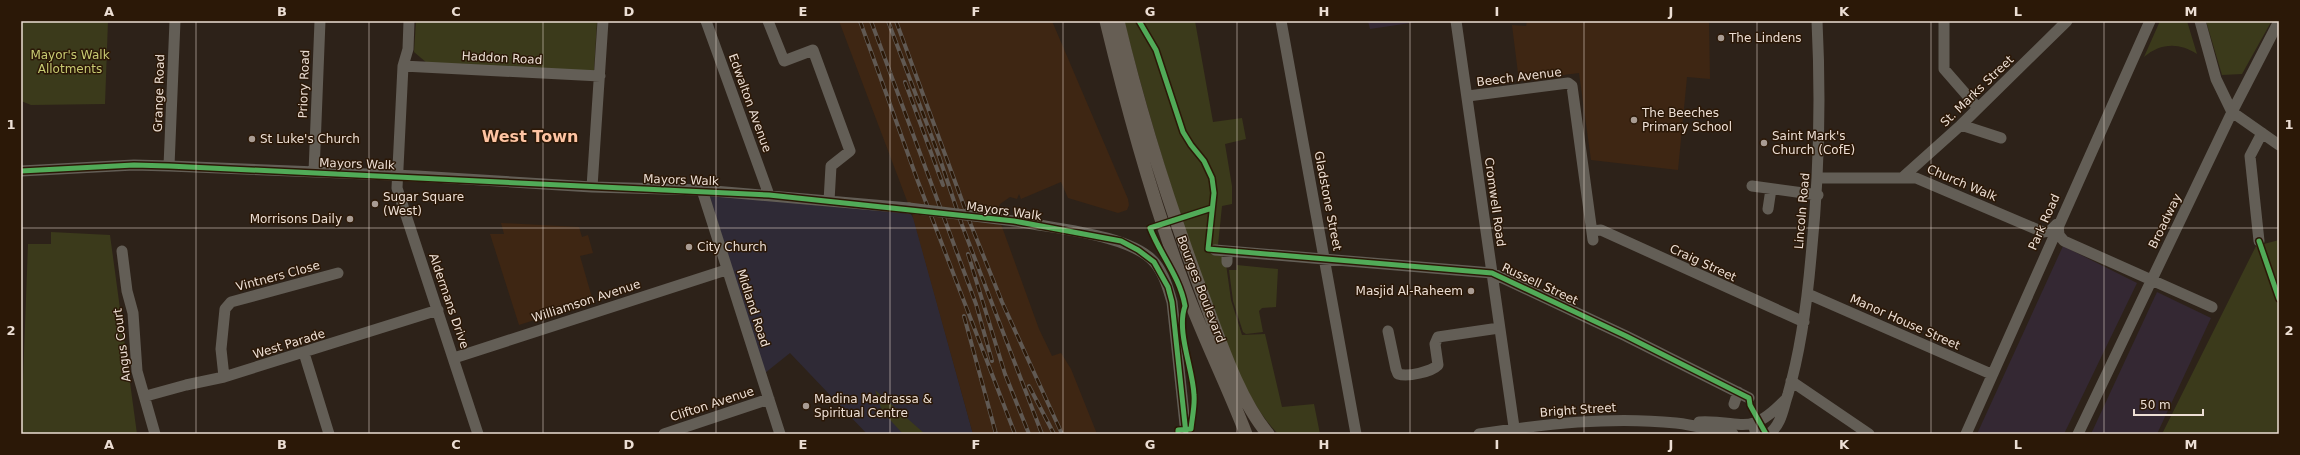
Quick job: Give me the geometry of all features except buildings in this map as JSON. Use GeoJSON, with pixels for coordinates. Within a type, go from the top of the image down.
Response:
{"type":"FeatureCollection","features":[{"type":"Feature","properties":{"kind":"main road","name":"Bourges Boulevard"},"geometry":{"type":"LineString","coordinates":[[1106,21],[1145,170],[1182,280],[1215,364],[1246,434]]}},
{"type":"Feature","properties":{"kind":"main road","name":"Bourges Boulevard"},"geometry":{"type":"LineString","coordinates":[[1118,21],[1150,142],[1179,232],[1219,338],[1251,411],[1268,434]]}},
{"type":"Feature","properties":{"kind":"street","name":"Grange Road"},"geometry":{"type":"LineString","coordinates":[[169,166],[175,21]]}},
{"type":"Feature","properties":{"kind":"street","name":"Priory Road"},"geometry":{"type":"LineString","coordinates":[[314,172],[320,21]]}},
{"type":"Feature","properties":{"kind":"street","name":"Aldermans Drive"},"geometry":{"type":"LineString","coordinates":[[409,21],[408,49],[403,66],[397,188],[478,434]]}},
{"type":"Feature","properties":{"kind":"street"},"geometry":{"type":"LineString","coordinates":[[592,187],[603,21]]}},
{"type":"Feature","properties":{"kind":"street","name":"Edwalton Avenue"},"geometry":{"type":"LineString","coordinates":[[706,21],[768,195]]}},
{"type":"Feature","properties":{"kind":"street"},"geometry":{"type":"LineString","coordinates":[[768,21],[784,61],[813,50],[850,151],[831,166],[829,201]]}},
{"type":"Feature","properties":{"kind":"street","name":"Gladstone Street"},"geometry":{"type":"LineString","coordinates":[[1281,21],[1326,261],[1356,434]]}},
{"type":"Feature","properties":{"kind":"street","name":"Cromwell Road"},"geometry":{"type":"LineString","coordinates":[[1456,21],[1515,431]]}},
{"type":"Feature","properties":{"kind":"street","name":"Lincoln Road"},"geometry":{"type":"LineString","coordinates":[[1769,434],[1778,424],[1786,400],[1804,322],[1808,294],[1819,178],[1820,72],[1817,21]]}},
{"type":"Feature","properties":{"kind":"street"},"geometry":{"type":"LineString","coordinates":[[1944,21],[1942,29],[1944,68],[1978,108]]}},
{"type":"Feature","properties":{"kind":"street","name":"St. Marks Street"},"geometry":{"type":"LineString","coordinates":[[1903,177],[1961,125],[2067,21]]}},
{"type":"Feature","properties":{"kind":"street","name":"Park Road"},"geometry":{"type":"LineString","coordinates":[[1966,434],[2048,246],[2150,21]]}},
{"type":"Feature","properties":{"kind":"street"},"geometry":{"type":"LineString","coordinates":[[2200,21],[2216,79],[2232,112],[2279,145]]}},
{"type":"Feature","properties":{"kind":"street","name":"Broadway"},"geometry":{"type":"LineString","coordinates":[[2078,434],[2232,112],[2279,21]]}},
{"type":"Feature","properties":{"kind":"street","name":"Haddon Road"},"geometry":{"type":"LineString","coordinates":[[403,66],[600,76]]}},
{"type":"Feature","properties":{"kind":"street","name":"Beech Avenue"},"geometry":{"type":"LineString","coordinates":[[1468,96],[1568,83],[1572,86]]}},
{"type":"Feature","properties":{"kind":"street","name":"Craig Street"},"geometry":{"type":"LineString","coordinates":[[1572,86],[1592,236],[1601,230],[1804,322]]}},
{"type":"Feature","properties":{"kind":"street"},"geometry":{"type":"LineString","coordinates":[[1961,125],[2001,138]]}},
{"type":"Feature","properties":{"kind":"street"},"geometry":{"type":"LineString","coordinates":[[2259,241],[2250,156],[2262,133]]}},
{"type":"Feature","properties":{"kind":"street","name":"Mayors Walk"},"geometry":{"type":"LineString","coordinates":[[21,171],[134,165],[398,176],[592,187],[702,190],[909,208],[1022,222],[1121,241],[1138,250],[1154,262],[1168,287],[1172,302],[1186,434]]}},
{"type":"Feature","properties":{"kind":"street","name":"Church Walk"},"geometry":{"type":"LineString","coordinates":[[1819,178],[1903,177],[1926,182],[2043,232]]}},
{"type":"Feature","properties":{"kind":"street"},"geometry":{"type":"LineString","coordinates":[[1752,186],[1818,195]]}},
{"type":"Feature","properties":{"kind":"street"},"geometry":{"type":"LineString","coordinates":[[1768,209],[1770,189]]}},
{"type":"Feature","properties":{"kind":"street","name":"Midland Road"},"geometry":{"type":"LineString","coordinates":[[702,190],[726,270],[780,434]]}},
{"type":"Feature","properties":{"kind":"street"},"geometry":{"type":"LineString","coordinates":[[2048,246],[2047,239],[2043,232],[2050,231],[2058,224]]}},
{"type":"Feature","properties":{"kind":"street"},"geometry":{"type":"LineString","coordinates":[[2058,224],[2059,235],[2064,241],[2212,308]]}},
{"type":"Feature","properties":{"kind":"street","name":"Russell Street"},"geometry":{"type":"LineString","coordinates":[[1215,250],[1227,256],[1326,261],[1492,273],[1626,336],[1749,398]]}},
{"type":"Feature","properties":{"kind":"street","name":"Angus Court"},"geometry":{"type":"LineString","coordinates":[[122,251],[127,291],[134,313],[137,371],[140,385],[146,396],[155,434]]}},
{"type":"Feature","properties":{"kind":"street","name":"Williamson Avenue"},"geometry":{"type":"LineString","coordinates":[[454,358],[726,270]]}},
{"type":"Feature","properties":{"kind":"street","name":"Vintners Close"},"geometry":{"type":"LineString","coordinates":[[224,378],[222,349],[225,309],[231,302],[338,273]]}},
{"type":"Feature","properties":{"kind":"street","name":"Manor House Street"},"geometry":{"type":"LineString","coordinates":[[1808,294],[1991,374]]}},
{"type":"Feature","properties":{"kind":"street","name":"West Parade"},"geometry":{"type":"LineString","coordinates":[[146,396],[186,385],[224,378],[438,310]]}},
{"type":"Feature","properties":{"kind":"street"},"geometry":{"type":"LineString","coordinates":[[1388,331],[1396,369],[1398,374],[1403,375],[1433,369],[1438,365],[1435,344],[1438,337],[1500,328]]}},
{"type":"Feature","properties":{"kind":"street"},"geometry":{"type":"LineString","coordinates":[[304,353],[329,434]]}},
{"type":"Feature","properties":{"kind":"street"},"geometry":{"type":"LineString","coordinates":[[1791,380],[1869,434]]}},
{"type":"Feature","properties":{"kind":"street"},"geometry":{"type":"LineString","coordinates":[[1734,404],[1738,392]]}},
{"type":"Feature","properties":{"kind":"street","name":"Clifton Avenue"},"geometry":{"type":"LineString","coordinates":[[664,434],[769,399]]}},
{"type":"Feature","properties":{"kind":"street"},"geometry":{"type":"LineString","coordinates":[[1766,434],[1757,427],[1786,400]]}},
{"type":"Feature","properties":{"kind":"street","name":"Bright Street"},"geometry":{"type":"LineString","coordinates":[[1479,434],[1601,420],[1679,423],[1703,422],[1757,427]]}},
{"type":"Feature","properties":{"kind":"street","name":"Bright Street"},"geometry":{"type":"LineString","coordinates":[[1679,423],[1733,434]]}},
{"type":"Feature","properties":{"kind":"shaded area"},"geometry":{"type":"Polygon","coordinates":[[[839,21],[1052,21],[1128,199],[1129,205],[1127,210],[1118,213],[1068,198],[1061,182],[1021,199],[1019,194],[1017,199],[1010,197],[1000,204],[997,213],[1039,329],[1052,356],[1061,353],[1071,369],[1097,434],[973,434],[912,214],[839,21]]]}},
{"type":"Feature","properties":{"kind":"shaded area"},"geometry":{"type":"Polygon","coordinates":[[[1368,21],[1424,21],[1370,29],[1368,21]]]}},
{"type":"Feature","properties":{"kind":"shaded area","name":"The Beeches Primary School"},"geometry":{"type":"Polygon","coordinates":[[[1527,21],[1709,21],[1710,79],[1687,77],[1678,170],[1591,160],[1579,73],[1519,81],[1512,25],[1526,26],[1527,21]]]}},
{"type":"Feature","properties":{"kind":"shaded area"},"geometry":{"type":"Polygon","coordinates":[[[707,188],[903,202],[914,219],[973,434],[867,434],[790,353],[765,373],[707,188]]]}},
{"type":"Feature","properties":{"kind":"shaded area"},"geometry":{"type":"Polygon","coordinates":[[[501,223],[579,227],[582,237],[588,235],[593,253],[580,256],[593,301],[519,325],[490,234],[504,234],[501,223]]]}},
{"type":"Feature","properties":{"kind":"shaded area"},"geometry":{"type":"Polygon","coordinates":[[[2063,246],[2137,283],[2064,434],[1977,434],[2063,246]]]}},
{"type":"Feature","properties":{"kind":"shaded area"},"geometry":{"type":"Polygon","coordinates":[[[2157,292],[2211,318],[2157,434],[2091,434],[2157,292]]]}},
{"type":"Feature","properties":{"kind":"green space","name":"Mayor's Walk Allotments"},"geometry":{"type":"Polygon","coordinates":[[[21,21],[108,21],[105,104],[31,105],[21,101],[21,21]]]}},
{"type":"Feature","properties":{"kind":"green space"},"geometry":{"type":"Polygon","coordinates":[[[416,21],[597,21],[594,71],[427,63],[414,52],[416,21]]]}},
{"type":"Feature","properties":{"kind":"green space"},"geometry":{"type":"Polygon","coordinates":[[[1124,21],[1195,21],[1213,122],[1242,118],[1246,139],[1225,144],[1232,186],[1232,204],[1222,206],[1218,245],[1226,264],[1231,300],[1242,335],[1265,334],[1282,407],[1314,404],[1320,434],[1278,434],[1266,420],[1246,389],[1224,337],[1186,233],[1153,127],[1124,21]]]}},
{"type":"Feature","properties":{"kind":"green space"},"geometry":{"type":"Polygon","coordinates":[[[2160,21],[2187,21],[2197,54],[2183,47],[2170,46],[2156,49],[2144,57],[2160,21]]]}},
{"type":"Feature","properties":{"kind":"green space"},"geometry":{"type":"Polygon","coordinates":[[[2206,21],[2271,22],[2242,74],[2222,75],[2206,21]]]}},
{"type":"Feature","properties":{"kind":"green space"},"geometry":{"type":"Polygon","coordinates":[[[51,232],[110,235],[137,434],[21,434],[28,244],[51,244],[51,232]]]}},
{"type":"Feature","properties":{"kind":"green space"},"geometry":{"type":"Polygon","coordinates":[[[2279,240],[2279,434],[2162,434],[2256,246],[2279,240]]]}},
{"type":"Feature","properties":{"kind":"green space"},"geometry":{"type":"Polygon","coordinates":[[[1237,265],[1278,269],[1276,307],[1262,308],[1259,311],[1263,332],[1246,334],[1243,332],[1233,301],[1229,270],[1237,270],[1237,265]]]}},
{"type":"Feature","properties":{"kind":"green space"},"geometry":{"type":"Polygon","coordinates":[[[875,390],[925,434],[903,434],[882,411],[875,390]]]}},
{"type":"Feature","properties":{"kind":"railway"},"geometry":{"type":"LineString","coordinates":[[860,21],[917,179],[1015,434]]}},
{"type":"Feature","properties":{"kind":"railway"},"geometry":{"type":"LineString","coordinates":[[871,21],[976,304],[992,361]]}},
{"type":"Feature","properties":{"kind":"railway"},"geometry":{"type":"LineString","coordinates":[[888,21],[939,156],[962,225],[1042,434]]}},
{"type":"Feature","properties":{"kind":"railway"},"geometry":{"type":"LineString","coordinates":[[896,21],[971,225],[1002,302],[1062,434]]}},
{"type":"Feature","properties":{"kind":"railway"},"geometry":{"type":"LineString","coordinates":[[905,82],[943,185]]}},
{"type":"Feature","properties":{"kind":"railway"},"geometry":{"type":"LineString","coordinates":[[968,254],[1005,374],[1029,434]]}},
{"type":"Feature","properties":{"kind":"railway"},"geometry":{"type":"LineString","coordinates":[[964,316],[996,434]]}},
{"type":"Feature","properties":{"kind":"railway"},"geometry":{"type":"LineString","coordinates":[[1029,386],[1054,434]]}},
{"type":"Feature","properties":{"kind":"cycle path"},"geometry":{"type":"LineString","coordinates":[[1139,21],[1156,50],[1183,132],[1204,161],[1212,178],[1214,193],[1208,249],[1492,273],[1626,336],[1749,398],[1750,405],[1766,434]]}},
{"type":"Feature","properties":{"kind":"cycle path"},"geometry":{"type":"LineString","coordinates":[[21,171],[134,165],[169,166],[769,195],[1014,221],[1121,241],[1138,250],[1154,262],[1168,287],[1172,302],[1186,434]]}},
{"type":"Feature","properties":{"kind":"cycle path"},"geometry":{"type":"LineString","coordinates":[[1178,434],[1178,430],[1191,429],[1194,403],[1193,385],[1182,327],[1185,306],[1179,285],[1150,228],[1212,208]]}},
{"type":"Feature","properties":{"kind":"cycle path"},"geometry":{"type":"LineString","coordinates":[[2259,241],[2279,299]]}},
{"type":"Feature","properties":{"kind":"place","name":"The Lindens"},"geometry":{"type":"Point","coordinates":[1721,38]}},
{"type":"Feature","properties":{"kind":"place","name":"The Beeches Primary School"},"geometry":{"type":"Point","coordinates":[1634,120]}},
{"type":"Feature","properties":{"kind":"place","name":"St Luke's Church"},"geometry":{"type":"Point","coordinates":[252,139]}},
{"type":"Feature","properties":{"kind":"place","name":"Saint Mark's Church (CofE)"},"geometry":{"type":"Point","coordinates":[1764,143]}},
{"type":"Feature","properties":{"kind":"place","name":"Sugar Square (West)"},"geometry":{"type":"Point","coordinates":[375,204]}},
{"type":"Feature","properties":{"kind":"place","name":"Morrisons Daily"},"geometry":{"type":"Point","coordinates":[350,219]}},
{"type":"Feature","properties":{"kind":"place","name":"City Church"},"geometry":{"type":"Point","coordinates":[689,247]}},
{"type":"Feature","properties":{"kind":"place","name":"Masjid Al-Raheem"},"geometry":{"type":"Point","coordinates":[1471,291]}},
{"type":"Feature","properties":{"kind":"place","name":"Madina Madrassa & Spiritual Centre"},"geometry":{"type":"Point","coordinates":[806,406]}},
{"type":"Feature","properties":{"kind":"district","name":"West Town"},"geometry":{"type":"Point","coordinates":[530,136]}}]}
